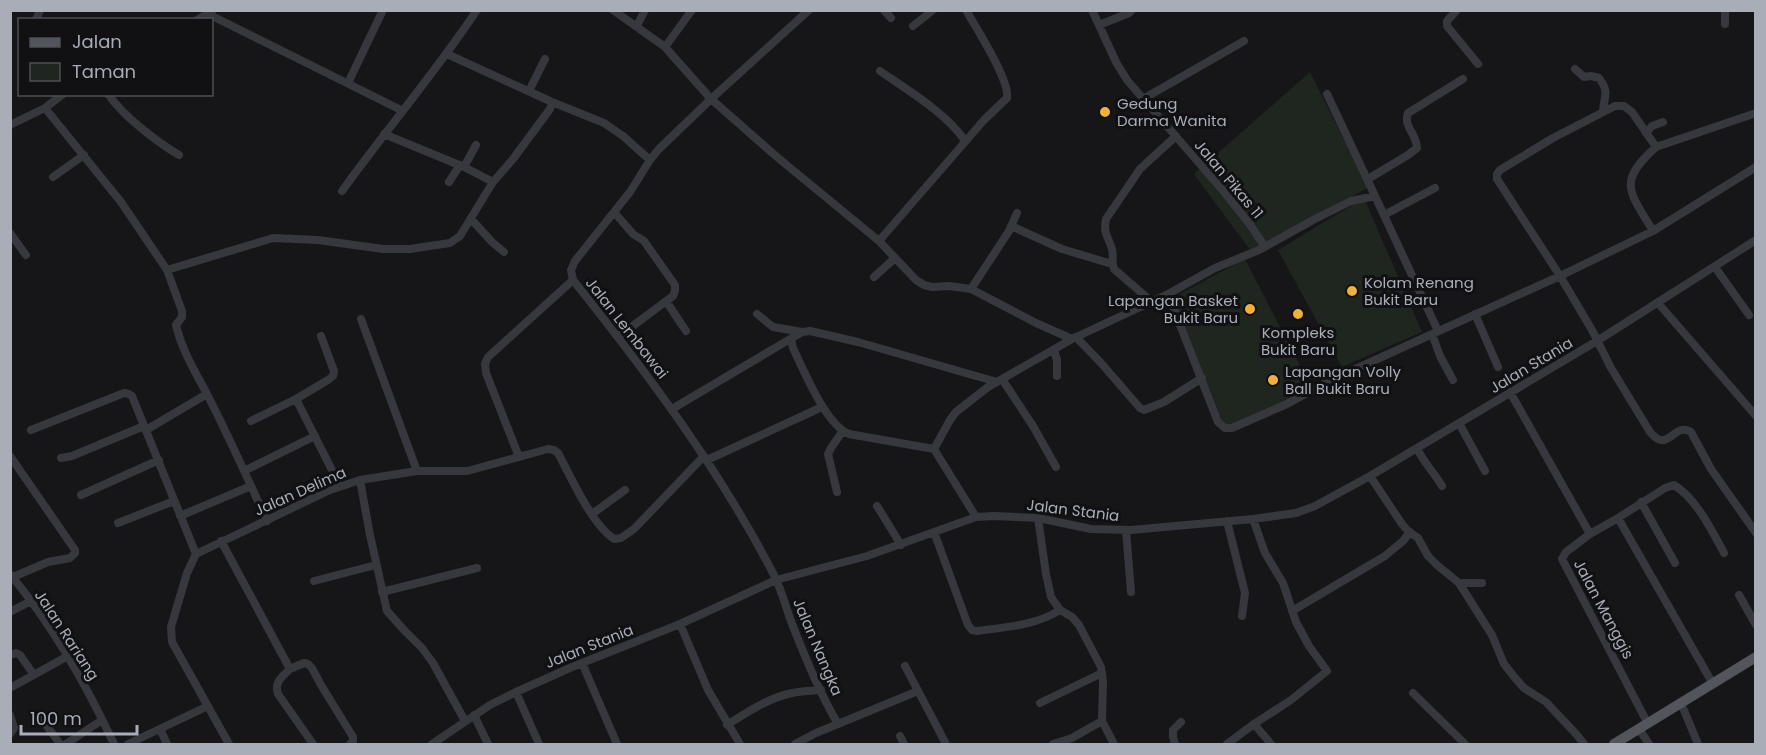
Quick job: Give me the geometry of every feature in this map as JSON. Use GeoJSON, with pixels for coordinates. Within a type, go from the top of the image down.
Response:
{"type":"FeatureCollection","features":[{"type":"Feature","properties":{"kind":"main road"},"geometry":{"type":"LineString","coordinates":[[1614,744],[1755,658]]}},
{"type":"Feature","properties":{"kind":"street"},"geometry":{"type":"LineString","coordinates":[[348,83],[383,10]]}},
{"type":"Feature","properties":{"kind":"street"},"geometry":{"type":"LineString","coordinates":[[342,191],[447,54],[477,10]]}},
{"type":"Feature","properties":{"kind":"street"},"geometry":{"type":"LineString","coordinates":[[613,10],[664,47],[711,99],[879,241],[916,280],[924,285],[971,289],[1036,323],[1074,338],[1101,363],[1144,410],[1164,402],[1202,378]]}},
{"type":"Feature","properties":{"kind":"street"},"geometry":{"type":"LineString","coordinates":[[636,26],[645,10]]}},
{"type":"Feature","properties":{"kind":"street"},"geometry":{"type":"LineString","coordinates":[[664,47],[692,10]]}},
{"type":"Feature","properties":{"kind":"street","name":"Jalan Lembawai"},"geometry":{"type":"LineString","coordinates":[[776,580],[743,517],[706,458],[672,409],[573,280],[572,270],[575,261],[614,213],[650,160],[711,99],[809,10]]}},
{"type":"Feature","properties":{"kind":"street"},"geometry":{"type":"LineString","coordinates":[[884,10],[891,18]]}},
{"type":"Feature","properties":{"kind":"street"},"geometry":{"type":"LineString","coordinates":[[913,26],[933,10]]}},
{"type":"Feature","properties":{"kind":"street"},"geometry":{"type":"LineString","coordinates":[[879,241],[947,165],[965,141],[1007,98],[1008,94],[991,54],[966,10]]}},
{"type":"Feature","properties":{"kind":"street","name":"Jalan Pikas 11"},"geometry":{"type":"LineString","coordinates":[[1092,10],[1122,71],[1143,99],[1245,218],[1265,247]]}},
{"type":"Feature","properties":{"kind":"street"},"geometry":{"type":"LineString","coordinates":[[1099,25],[1132,10]]}},
{"type":"Feature","properties":{"kind":"street"},"geometry":{"type":"LineString","coordinates":[[1457,10],[1448,21],[1447,26],[1478,64]]}},
{"type":"Feature","properties":{"kind":"street"},"geometry":{"type":"LineString","coordinates":[[1725,10],[1725,24]]}},
{"type":"Feature","properties":{"kind":"street"},"geometry":{"type":"LineString","coordinates":[[210,12],[403,111]]}},
{"type":"Feature","properties":{"kind":"street"},"geometry":{"type":"LineString","coordinates":[[1143,99],[1244,41]]}},
{"type":"Feature","properties":{"kind":"street"},"geometry":{"type":"LineString","coordinates":[[447,54],[604,123],[650,160]]}},
{"type":"Feature","properties":{"kind":"street"},"geometry":{"type":"LineString","coordinates":[[529,91],[545,59]]}},
{"type":"Feature","properties":{"kind":"street"},"geometry":{"type":"LineString","coordinates":[[1575,69],[1584,77],[1599,78],[1605,86],[1607,91],[1603,111]]}},
{"type":"Feature","properties":{"kind":"street"},"geometry":{"type":"LineString","coordinates":[[880,71],[936,112],[954,127],[965,141]]}},
{"type":"Feature","properties":{"kind":"street"},"geometry":{"type":"LineString","coordinates":[[1368,179],[1417,148],[1407,124],[1408,113],[1462,79]]}},
{"type":"Feature","properties":{"kind":"street"},"geometry":{"type":"LineString","coordinates":[[1327,94],[1384,215],[1435,332],[1440,356],[1453,380]]}},
{"type":"Feature","properties":{"kind":"street"},"geometry":{"type":"LineString","coordinates":[[10,125],[45,108],[60,96]]}},
{"type":"Feature","properties":{"kind":"street"},"geometry":{"type":"LineString","coordinates":[[110,96],[126,115],[179,155]]}},
{"type":"Feature","properties":{"kind":"street"},"geometry":{"type":"LineString","coordinates":[[167,270],[273,238],[318,240],[383,249],[410,249],[450,243],[460,236],[494,182],[550,109],[552,102]]}},
{"type":"Feature","properties":{"kind":"street"},"geometry":{"type":"LineString","coordinates":[[1656,147],[1632,112],[1627,108],[1615,106],[1553,138],[1500,170],[1497,179],[1560,276],[1592,330],[1611,368],[1656,439],[1664,441],[1683,429],[1688,429],[1711,469],[1755,532]]}},
{"type":"Feature","properties":{"kind":"street"},"geometry":{"type":"LineString","coordinates":[[45,108],[121,202],[167,270],[182,311],[182,317],[176,325],[179,338],[267,521]]}},
{"type":"Feature","properties":{"kind":"street"},"geometry":{"type":"LineString","coordinates":[[1653,231],[1632,194],[1630,183],[1633,171],[1643,158],[1656,147],[1755,113]]}},
{"type":"Feature","properties":{"kind":"street"},"geometry":{"type":"LineString","coordinates":[[1647,133],[1652,126],[1663,122]]}},
{"type":"Feature","properties":{"kind":"street"},"geometry":{"type":"LineString","coordinates":[[384,134],[462,166],[494,182]]}},
{"type":"Feature","properties":{"kind":"street"},"geometry":{"type":"LineString","coordinates":[[1151,301],[1114,269],[1113,250],[1104,227],[1106,219],[1140,168],[1176,136]]}},
{"type":"Feature","properties":{"kind":"street"},"geometry":{"type":"LineString","coordinates":[[449,182],[476,145]]}},
{"type":"Feature","properties":{"kind":"street"},"geometry":{"type":"LineString","coordinates":[[53,177],[84,155]]}},
{"type":"Feature","properties":{"kind":"street"},"geometry":{"type":"LineString","coordinates":[[1167,294],[1218,422],[1225,428],[1232,428],[1653,231],[1755,167]]}},
{"type":"Feature","properties":{"kind":"street"},"geometry":{"type":"LineString","coordinates":[[1384,215],[1435,188]]}},
{"type":"Feature","properties":{"kind":"street"},"geometry":{"type":"LineString","coordinates":[[934,448],[956,412],[973,397],[1000,380],[1074,338],[1122,317],[1215,268],[1274,243],[1351,201],[1375,196]]}},
{"type":"Feature","properties":{"kind":"street"},"geometry":{"type":"LineString","coordinates":[[614,213],[633,234],[647,244],[675,285],[673,296],[618,337]]}},
{"type":"Feature","properties":{"kind":"street"},"geometry":{"type":"LineString","coordinates":[[971,289],[1017,213]]}},
{"type":"Feature","properties":{"kind":"street"},"geometry":{"type":"LineString","coordinates":[[471,219],[504,252]]}},
{"type":"Feature","properties":{"kind":"street"},"geometry":{"type":"LineString","coordinates":[[1011,226],[1062,249],[1112,264]]}},
{"type":"Feature","properties":{"kind":"street"},"geometry":{"type":"LineString","coordinates":[[10,233],[26,255]]}},
{"type":"Feature","properties":{"kind":"street","name":"Jalan Stania"},"geometry":{"type":"LineString","coordinates":[[432,744],[474,715],[516,692],[680,624],[776,580],[867,556],[975,517],[1038,518],[1091,529],[1126,530],[1253,519],[1304,510],[1370,476],[1597,341],[1755,240]]}},
{"type":"Feature","properties":{"kind":"street"},"geometry":{"type":"LineString","coordinates":[[874,277],[895,258]]}},
{"type":"Feature","properties":{"kind":"street"},"geometry":{"type":"LineString","coordinates":[[1715,267],[1749,315]]}},
{"type":"Feature","properties":{"kind":"street"},"geometry":{"type":"LineString","coordinates":[[519,458],[485,364],[488,357],[573,280]]}},
{"type":"Feature","properties":{"kind":"street"},"geometry":{"type":"LineString","coordinates":[[666,301],[686,331]]}},
{"type":"Feature","properties":{"kind":"street"},"geometry":{"type":"LineString","coordinates":[[1658,303],[1755,416]]}},
{"type":"Feature","properties":{"kind":"street"},"geometry":{"type":"LineString","coordinates":[[757,314],[773,327],[802,332],[810,331],[858,342],[1000,380],[1033,426],[1056,467]]}},
{"type":"Feature","properties":{"kind":"street"},"geometry":{"type":"LineString","coordinates":[[1475,314],[1498,366]]}},
{"type":"Feature","properties":{"kind":"street"},"geometry":{"type":"LineString","coordinates":[[361,319],[417,471]]}},
{"type":"Feature","properties":{"kind":"street"},"geometry":{"type":"LineString","coordinates":[[672,409],[802,332]]}},
{"type":"Feature","properties":{"kind":"street"},"geometry":{"type":"LineString","coordinates":[[251,421],[296,399],[333,376],[334,371],[321,336]]}},
{"type":"Feature","properties":{"kind":"street"},"geometry":{"type":"LineString","coordinates":[[791,339],[822,407],[842,432],[934,448]]}},
{"type":"Feature","properties":{"kind":"street"},"geometry":{"type":"LineString","coordinates":[[1054,350],[1058,376]]}},
{"type":"Feature","properties":{"kind":"street"},"geometry":{"type":"LineString","coordinates":[[1510,392],[1590,534],[1641,502],[1674,485],[1688,495],[1710,527],[1724,553]]}},
{"type":"Feature","properties":{"kind":"street"},"geometry":{"type":"LineString","coordinates":[[31,430],[124,393],[132,396],[196,554],[187,573],[171,627],[172,642],[229,744]]}},
{"type":"Feature","properties":{"kind":"street"},"geometry":{"type":"LineString","coordinates":[[61,458],[72,456],[145,428],[207,394]]}},
{"type":"Feature","properties":{"kind":"street"},"geometry":{"type":"LineString","coordinates":[[296,399],[340,486]]}},
{"type":"Feature","properties":{"kind":"street"},"geometry":{"type":"LineString","coordinates":[[360,480],[417,471],[466,471],[548,449],[554,450],[558,453],[592,514],[609,536],[614,539],[621,538],[634,529],[706,458],[822,407]]}},
{"type":"Feature","properties":{"kind":"street"},"geometry":{"type":"LineString","coordinates":[[1459,423],[1485,471]]}},
{"type":"Feature","properties":{"kind":"street"},"geometry":{"type":"LineString","coordinates":[[837,492],[828,454],[842,432]]}},
{"type":"Feature","properties":{"kind":"street"},"geometry":{"type":"LineString","coordinates":[[243,471],[315,436]]}},
{"type":"Feature","properties":{"kind":"street"},"geometry":{"type":"LineString","coordinates":[[934,448],[975,517]]}},
{"type":"Feature","properties":{"kind":"street"},"geometry":{"type":"LineString","coordinates":[[1417,448],[1442,486]]}},
{"type":"Feature","properties":{"kind":"street"},"geometry":{"type":"LineString","coordinates":[[10,456],[75,550],[70,558],[57,559],[12,576]]}},
{"type":"Feature","properties":{"kind":"street"},"geometry":{"type":"LineString","coordinates":[[81,495],[159,460]]}},
{"type":"Feature","properties":{"kind":"street"},"geometry":{"type":"LineString","coordinates":[[1370,476],[1402,524],[1418,538],[1437,565],[1459,584],[1492,635],[1504,664],[1510,672],[1524,688],[1541,697],[1584,744]]}},
{"type":"Feature","properties":{"kind":"street","name":"Jalan Delima"},"geometry":{"type":"LineString","coordinates":[[196,554],[340,486],[360,480],[387,611],[434,663],[465,721]]}},
{"type":"Feature","properties":{"kind":"street"},"geometry":{"type":"LineString","coordinates":[[180,516],[250,486]]}},
{"type":"Feature","properties":{"kind":"street"},"geometry":{"type":"LineString","coordinates":[[592,514],[625,489]]}},
{"type":"Feature","properties":{"kind":"street"},"geometry":{"type":"LineString","coordinates":[[118,523],[174,501]]}},
{"type":"Feature","properties":{"kind":"street"},"geometry":{"type":"LineString","coordinates":[[1641,502],[1675,563]]}},
{"type":"Feature","properties":{"kind":"street"},"geometry":{"type":"LineString","coordinates":[[877,506],[901,545]]}},
{"type":"Feature","properties":{"kind":"street"},"geometry":{"type":"LineString","coordinates":[[1038,518],[1051,597],[1060,610],[1072,617],[1079,625],[1095,655],[1103,681],[1102,721],[1114,744]]}},
{"type":"Feature","properties":{"kind":"street"},"geometry":{"type":"LineString","coordinates":[[1618,518],[1713,684]]}},
{"type":"Feature","properties":{"kind":"street"},"geometry":{"type":"LineString","coordinates":[[1231,743],[1254,724],[1291,700],[1327,670],[1309,646],[1296,622],[1283,583],[1265,553],[1253,519]]}},
{"type":"Feature","properties":{"kind":"street"},"geometry":{"type":"LineString","coordinates":[[1227,521],[1245,593],[1242,616]]}},
{"type":"Feature","properties":{"kind":"street"},"geometry":{"type":"LineString","coordinates":[[1126,530],[1131,592]]}},
{"type":"Feature","properties":{"kind":"street"},"geometry":{"type":"LineString","coordinates":[[934,532],[968,626],[972,630],[1026,624],[1051,616],[1060,610]]}},
{"type":"Feature","properties":{"kind":"street"},"geometry":{"type":"LineString","coordinates":[[1292,611],[1385,556],[1410,532]]}},
{"type":"Feature","properties":{"kind":"street","name":"Jalan Manggis"},"geometry":{"type":"LineString","coordinates":[[1590,534],[1566,552],[1562,559],[1644,727]]}},
{"type":"Feature","properties":{"kind":"street"},"geometry":{"type":"LineString","coordinates":[[221,542],[290,669]]}},
{"type":"Feature","properties":{"kind":"street"},"geometry":{"type":"LineString","coordinates":[[314,581],[376,565]]}},
{"type":"Feature","properties":{"kind":"street"},"geometry":{"type":"LineString","coordinates":[[382,592],[477,568]]}},
{"type":"Feature","properties":{"kind":"street","name":"Jalan Rariang"},"geometry":{"type":"LineString","coordinates":[[12,576],[68,656],[114,744]]}},
{"type":"Feature","properties":{"kind":"street","name":"Jalan Nangka"},"geometry":{"type":"LineString","coordinates":[[776,580],[793,628],[828,707],[838,724]]}},
{"type":"Feature","properties":{"kind":"street"},"geometry":{"type":"LineString","coordinates":[[1459,584],[1482,583]]}},
{"type":"Feature","properties":{"kind":"street"},"geometry":{"type":"LineString","coordinates":[[1739,595],[1755,625]]}},
{"type":"Feature","properties":{"kind":"street"},"geometry":{"type":"LineString","coordinates":[[10,612],[31,601]]}},
{"type":"Feature","properties":{"kind":"street"},"geometry":{"type":"LineString","coordinates":[[680,624],[699,671],[727,725],[740,744]]}},
{"type":"Feature","properties":{"kind":"street"},"geometry":{"type":"LineString","coordinates":[[10,655],[16,653],[20,655],[34,675]]}},
{"type":"Feature","properties":{"kind":"street"},"geometry":{"type":"LineString","coordinates":[[10,688],[68,656]]}},
{"type":"Feature","properties":{"kind":"street"},"geometry":{"type":"LineString","coordinates":[[313,744],[276,688],[276,682],[290,669],[304,663],[312,668],[354,737],[350,744]]}},
{"type":"Feature","properties":{"kind":"street"},"geometry":{"type":"LineString","coordinates":[[582,663],[617,744]]}},
{"type":"Feature","properties":{"kind":"street"},"geometry":{"type":"LineString","coordinates":[[905,666],[946,744]]}},
{"type":"Feature","properties":{"kind":"street"},"geometry":{"type":"LineString","coordinates":[[1040,703],[1102,673]]}},
{"type":"Feature","properties":{"kind":"street"},"geometry":{"type":"LineString","coordinates":[[727,725],[765,702],[780,696],[821,690]]}},
{"type":"Feature","properties":{"kind":"street"},"geometry":{"type":"LineString","coordinates":[[795,744],[918,691]]}},
{"type":"Feature","properties":{"kind":"street"},"geometry":{"type":"LineString","coordinates":[[516,692],[538,744]]}},
{"type":"Feature","properties":{"kind":"street"},"geometry":{"type":"LineString","coordinates":[[1413,693],[1465,744]]}},
{"type":"Feature","properties":{"kind":"street"},"geometry":{"type":"LineString","coordinates":[[1681,704],[1698,744]]}},
{"type":"Feature","properties":{"kind":"street"},"geometry":{"type":"LineString","coordinates":[[128,744],[208,706]]}},
{"type":"Feature","properties":{"kind":"street"},"geometry":{"type":"LineString","coordinates":[[10,715],[14,728],[10,734]]}},
{"type":"Feature","properties":{"kind":"street"},"geometry":{"type":"LineString","coordinates":[[474,715],[488,744]]}},
{"type":"Feature","properties":{"kind":"street"},"geometry":{"type":"LineString","coordinates":[[41,718],[60,744]]}},
{"type":"Feature","properties":{"kind":"street"},"geometry":{"type":"LineString","coordinates":[[66,744],[102,720]]}},
{"type":"Feature","properties":{"kind":"street"},"geometry":{"type":"LineString","coordinates":[[1053,744],[1075,741],[1102,721]]}},
{"type":"Feature","properties":{"kind":"street"},"geometry":{"type":"LineString","coordinates":[[1175,744],[1173,730],[1181,722]]}},
{"type":"Feature","properties":{"kind":"street"},"geometry":{"type":"LineString","coordinates":[[1254,724],[1271,744]]}},
{"type":"Feature","properties":{"kind":"street"},"geometry":{"type":"LineString","coordinates":[[1644,727],[1649,744]]}},
{"type":"Feature","properties":{"kind":"street"},"geometry":{"type":"LineString","coordinates":[[160,729],[167,744]]}},
{"type":"Feature","properties":{"kind":"street"},"geometry":{"type":"LineString","coordinates":[[900,736],[904,744]]}},
{"type":"Feature","properties":{"kind":"green space"},"geometry":{"type":"Polygon","coordinates":[[[1310,72],[1368,188],[1250,250],[1194,174],[1310,72]]]}},
{"type":"Feature","properties":{"kind":"green space","name":"Kolam Renang Bukit Baru"},"geometry":{"type":"Polygon","coordinates":[[[1364,198],[1422,332],[1342,367],[1278,250],[1364,198]]]}},
{"type":"Feature","properties":{"kind":"green space"},"geometry":{"type":"Polygon","coordinates":[[[1245,259],[1314,393],[1226,430],[1173,300],[1176,296],[1245,259]]]}},
{"type":"Feature","properties":{"kind":"place","name":"Gedung Darma Wanita"},"geometry":{"type":"Point","coordinates":[1105,112]}},
{"type":"Feature","properties":{"kind":"place","name":"Kolam Renang Bukit Baru"},"geometry":{"type":"Point","coordinates":[1352,291]}},
{"type":"Feature","properties":{"kind":"place","name":"Lapangan Basket Bukit Baru"},"geometry":{"type":"Point","coordinates":[1250,309]}},
{"type":"Feature","properties":{"kind":"place","name":"Kompleks Bukit Baru"},"geometry":{"type":"Point","coordinates":[1298,314]}},
{"type":"Feature","properties":{"kind":"place","name":"Lapangan Volly Ball Bukit Baru"},"geometry":{"type":"Point","coordinates":[1273,380]}}]}
